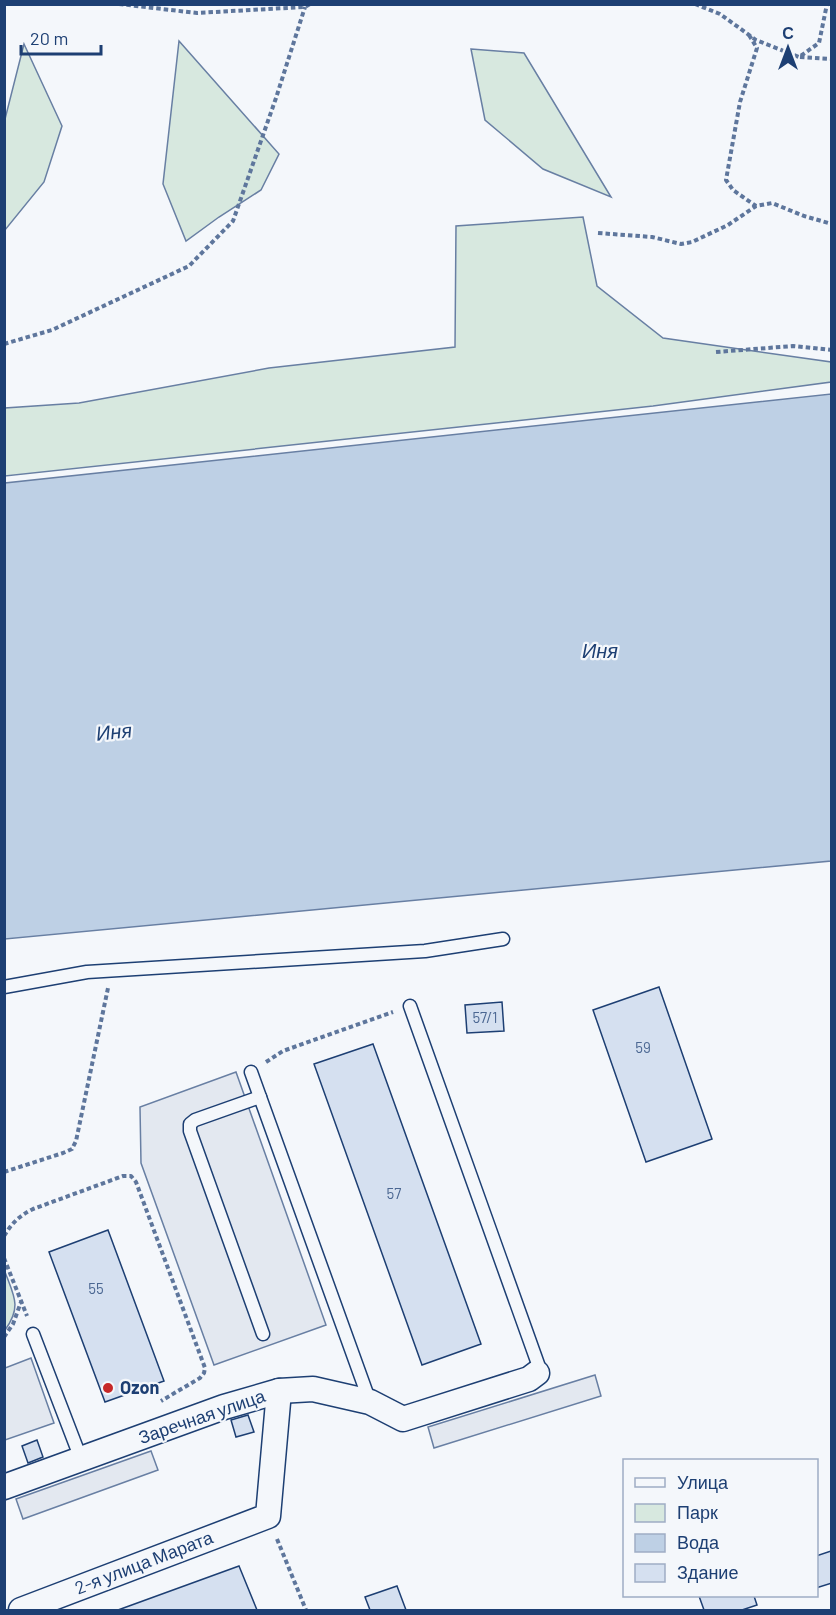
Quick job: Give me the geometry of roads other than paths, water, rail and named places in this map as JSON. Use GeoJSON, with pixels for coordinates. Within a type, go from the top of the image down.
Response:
{"type":"FeatureCollection","features":[{"type":"Feature","properties":{"kind":"street","name":"Заречная улица"},"geometry":{"type":"LineString","coordinates":[[4,1487],[224,1407],[279,1391],[313,1389],[370,1402],[403,1419],[529,1379],[537,1373]]}},
{"type":"Feature","properties":{"kind":"street","name":"2-я улица Марата"},"geometry":{"type":"LineString","coordinates":[[21,1611],[268,1516],[279,1391]]}},
{"type":"Feature","properties":{"kind":"lane"},"geometry":{"type":"LineString","coordinates":[[4,987],[87,972],[424,951],[503,939]]}},
{"type":"Feature","properties":{"kind":"lane"},"geometry":{"type":"LineString","coordinates":[[410,1006],[538,1364],[537,1373]]}},
{"type":"Feature","properties":{"kind":"lane"},"geometry":{"type":"LineString","coordinates":[[251,1072],[370,1402]]}},
{"type":"Feature","properties":{"kind":"lane"},"geometry":{"type":"LineString","coordinates":[[260,1097],[195,1120],[190,1124],[190,1131],[263,1334]]}},
{"type":"Feature","properties":{"kind":"lane"},"geometry":{"type":"LineString","coordinates":[[33,1334],[81,1459]]}},
{"type":"Feature","properties":{"kind":"water","name":"Иня"},"geometry":{"type":"Polygon","coordinates":[[[831,394],[831,861],[5,939],[5,483],[831,394]]]}},
{"type":"Feature","properties":{"kind":"place","name":"Ozon"},"geometry":{"type":"Point","coordinates":[108,1388]}}]}
